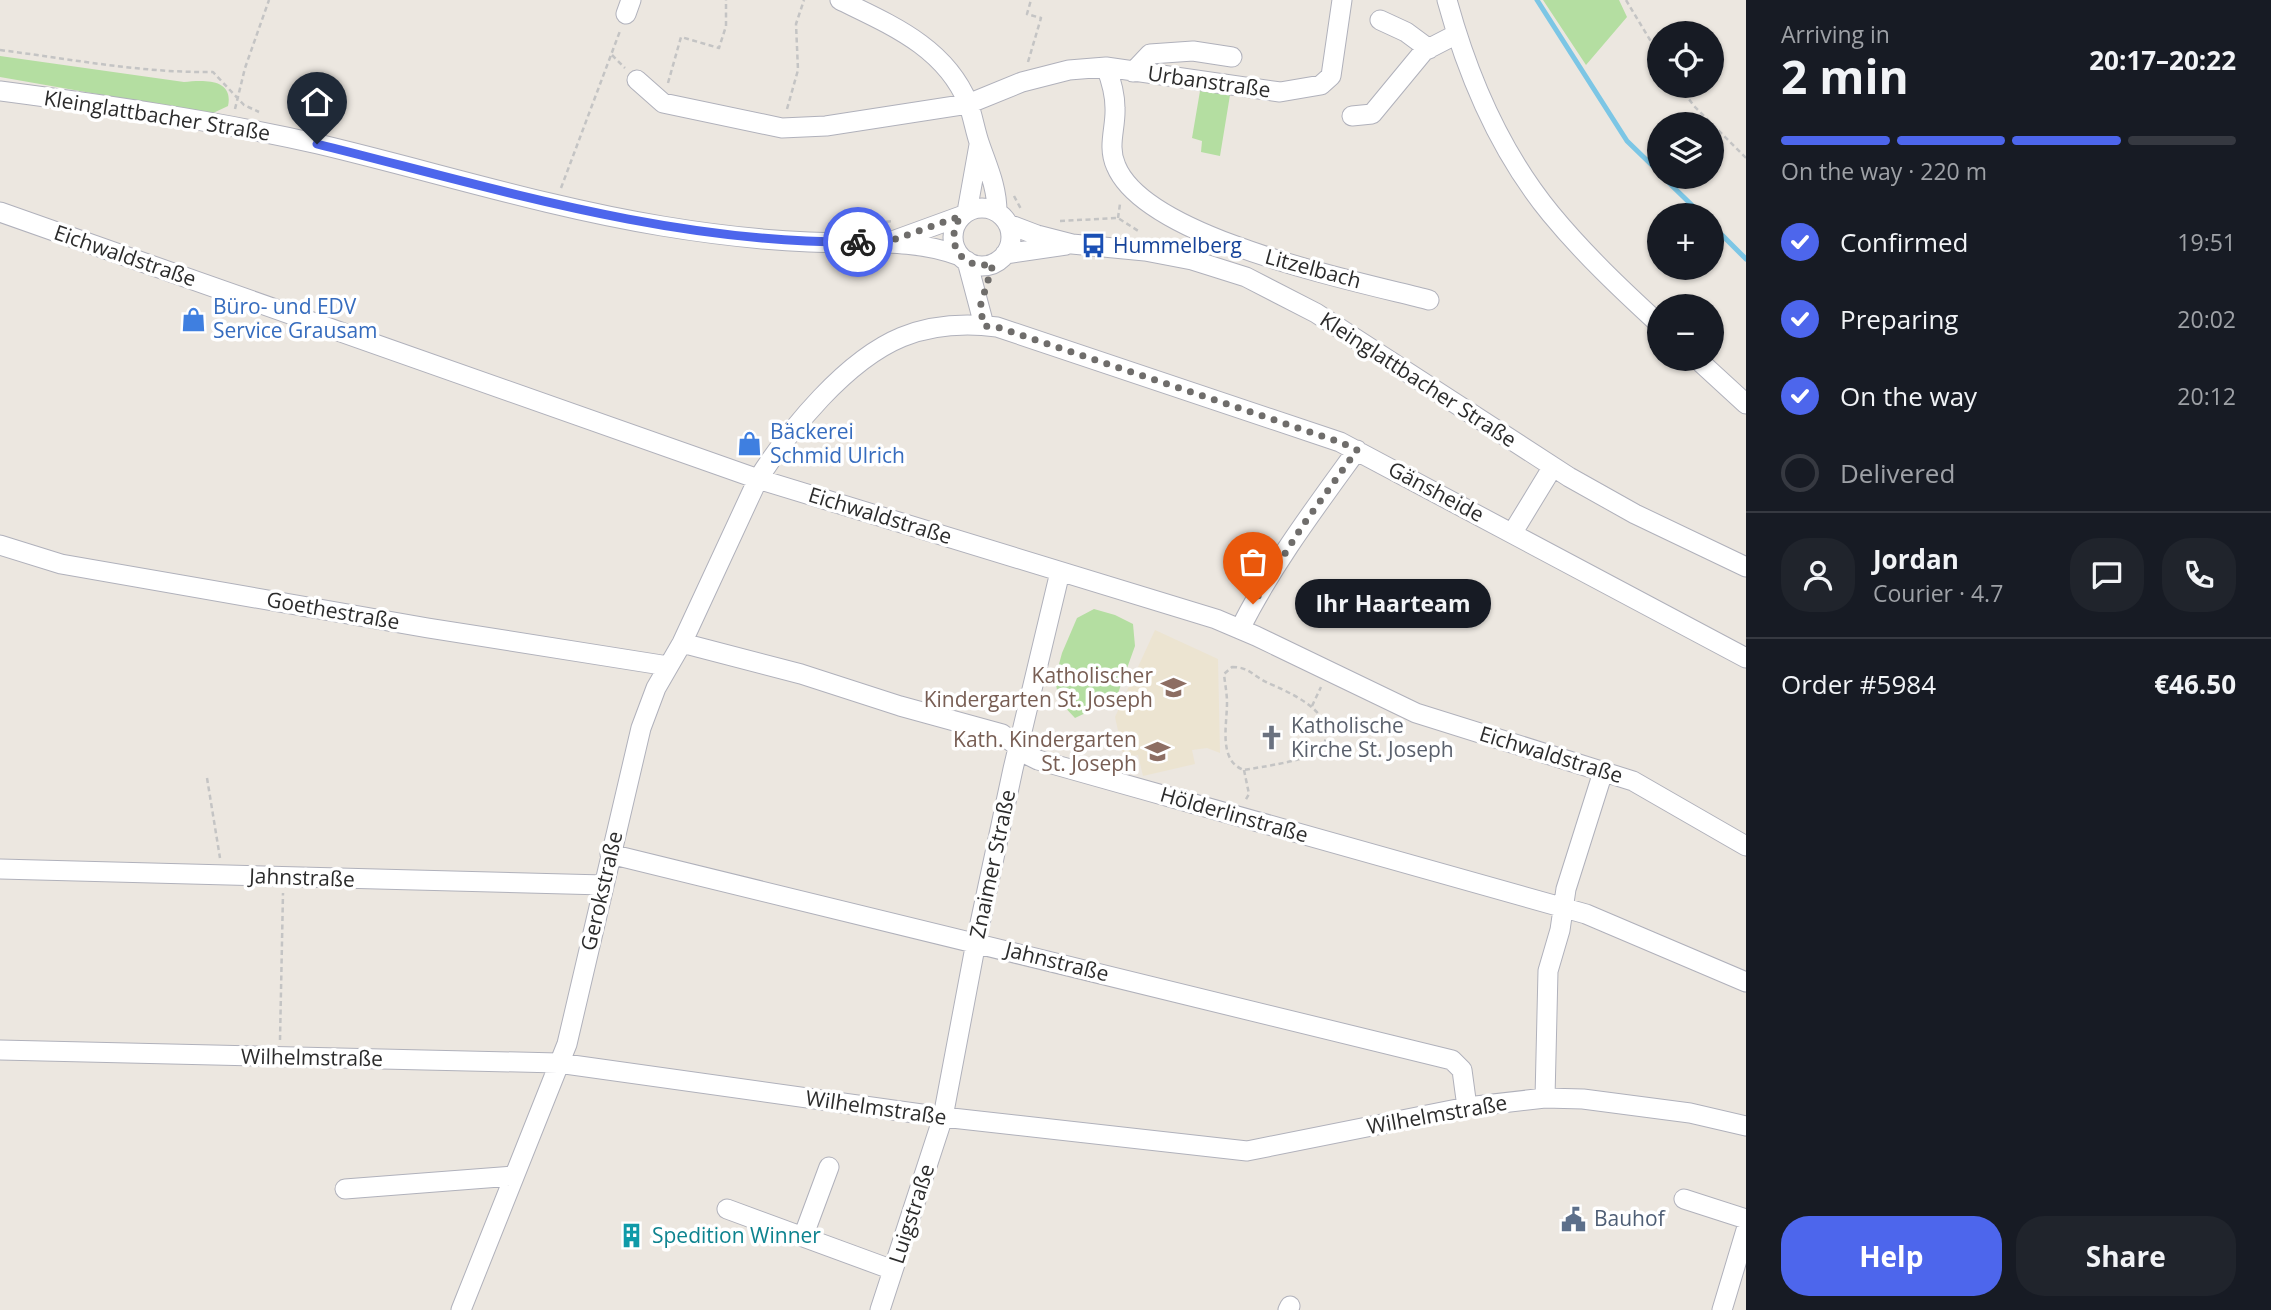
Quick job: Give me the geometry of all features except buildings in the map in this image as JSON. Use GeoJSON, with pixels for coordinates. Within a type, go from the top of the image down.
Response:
{"type":"FeatureCollection","features":[{"type":"Feature","properties":{"kind":"street"},"geometry":{"type":"LineString","coordinates":[[840,0],[909,35],[930,51],[948,68],[968,104],[979,144],[994,181],[1002,218],[1011,239],[999,259],[982,316]]}},
{"type":"Feature","properties":{"kind":"street","name":"Urbanstraße"},"geometry":{"type":"LineString","coordinates":[[663,103],[782,128],[826,126],[968,104],[1022,82],[1069,70],[1106,66],[1280,92],[1321,85],[1331,76],[1342,0]]}},
{"type":"Feature","properties":{"kind":"street"},"geometry":{"type":"LineString","coordinates":[[1447,0],[1487,113],[1524,177],[1577,244],[1647,312]]}},
{"type":"Feature","properties":{"kind":"street"},"geometry":{"type":"LineString","coordinates":[[1380,20],[1406,32],[1429,49]]}},
{"type":"Feature","properties":{"kind":"street"},"geometry":{"type":"LineString","coordinates":[[1352,116],[1372,114],[1424,51],[1457,34]]}},
{"type":"Feature","properties":{"kind":"street","name":"Urbanstraße"},"geometry":{"type":"LineString","coordinates":[[1133,72],[1150,54],[1193,51],[1232,57]]}},
{"type":"Feature","properties":{"kind":"street","name":"Litzelbach"},"geometry":{"type":"LineString","coordinates":[[1106,66],[1112,84],[1115,109],[1111,149],[1115,166],[1125,183],[1158,209],[1237,247],[1270,259],[1429,300]]}},
{"type":"Feature","properties":{"kind":"street"},"geometry":{"type":"LineString","coordinates":[[637,80],[663,103]]}},
{"type":"Feature","properties":{"kind":"street","name":"Kleinglattbacher Straße"},"geometry":{"type":"LineString","coordinates":[[0,91],[244,129],[661,226],[797,242],[890,241],[933,247],[979,265],[1073,244]]}},
{"type":"Feature","properties":{"kind":"street"},"geometry":{"type":"LineString","coordinates":[[979,144],[964,214],[953,232],[956,248],[964,258],[982,316]]}},
{"type":"Feature","properties":{"kind":"street","name":"Kleinglattbacher Straße"},"geometry":{"type":"LineString","coordinates":[[890,241],[982,208],[1037,235],[1073,244],[1145,250],[1192,260],[1246,278],[1315,313],[1552,468],[1635,514],[1746,567]]}},
{"type":"Feature","properties":{"kind":"street","name":"Eichwaldstraße"},"geometry":{"type":"LineString","coordinates":[[0,212],[758,479],[1216,619],[1416,713],[1633,781],[1746,846]]}},
{"type":"Feature","properties":{"kind":"street","name":"Gänsheide"},"geometry":{"type":"LineString","coordinates":[[758,479],[804,417],[841,378],[902,337],[982,316],[997,327],[1340,442],[1746,658]]}},
{"type":"Feature","properties":{"kind":"street"},"geometry":{"type":"LineString","coordinates":[[1710,371],[1746,404]]}},
{"type":"Feature","properties":{"kind":"street"},"geometry":{"type":"LineString","coordinates":[[1240,629],[1303,525],[1357,450]]}},
{"type":"Feature","properties":{"kind":"street"},"geometry":{"type":"LineString","coordinates":[[1513,532],[1552,468]]}},
{"type":"Feature","properties":{"kind":"street","name":"Gerokstraße"},"geometry":{"type":"LineString","coordinates":[[461,1310],[567,1044],[641,728],[656,688],[682,643],[758,479]]}},
{"type":"Feature","properties":{"kind":"street","name":"Goethestraße"},"geometry":{"type":"LineString","coordinates":[[0,545],[61,564],[428,628],[667,666]]}},
{"type":"Feature","properties":{"kind":"street","name":"Znaimer Straße"},"geometry":{"type":"LineString","coordinates":[[943,1117],[976,942],[1060,572]]}},
{"type":"Feature","properties":{"kind":"street","name":"Hölderlinstraße"},"geometry":{"type":"LineString","coordinates":[[682,643],[801,674],[900,706],[1002,734],[1038,760],[1586,914],[1746,982]]}},
{"type":"Feature","properties":{"kind":"street"},"geometry":{"type":"LineString","coordinates":[[1545,1098],[1548,971],[1560,930],[1562,907],[1603,772]]}},
{"type":"Feature","properties":{"kind":"street","name":"Jahnstraße"},"geometry":{"type":"LineString","coordinates":[[610,854],[1452,1060],[1462,1070],[1467,1107]]}},
{"type":"Feature","properties":{"kind":"street","name":"Jahnstraße"},"geometry":{"type":"LineString","coordinates":[[0,869],[604,885]]}},
{"type":"Feature","properties":{"kind":"street","name":"Wilhelmstraße"},"geometry":{"type":"LineString","coordinates":[[0,1050],[558,1063],[943,1117],[1247,1151],[1467,1107],[1545,1098],[1583,1099],[1628,1105],[1746,1126]]}},
{"type":"Feature","properties":{"kind":"street","name":"Luigstraße"},"geometry":{"type":"LineString","coordinates":[[880,1310],[943,1117]]}},
{"type":"Feature","properties":{"kind":"street"},"geometry":{"type":"LineString","coordinates":[[803,1237],[829,1167]]}},
{"type":"Feature","properties":{"kind":"street"},"geometry":{"type":"LineString","coordinates":[[345,1189],[513,1176]]}},
{"type":"Feature","properties":{"kind":"street"},"geometry":{"type":"LineString","coordinates":[[1684,1199],[1746,1219]]}},
{"type":"Feature","properties":{"kind":"street"},"geometry":{"type":"LineString","coordinates":[[727,1209],[893,1270]]}},
{"type":"Feature","properties":{"kind":"street"},"geometry":{"type":"LineString","coordinates":[[1722,1310],[1746,1230]]}},
{"type":"Feature","properties":{"kind":"path"},"geometry":{"type":"LineString","coordinates":[[238,96],[269,0]]}},
{"type":"Feature","properties":{"kind":"path"},"geometry":{"type":"LineString","coordinates":[[663,103],[681,37],[719,48],[726,26],[726,0]]}},
{"type":"Feature","properties":{"kind":"path"},"geometry":{"type":"LineString","coordinates":[[782,128],[798,70],[796,24],[804,0]]}},
{"type":"Feature","properties":{"kind":"path"},"geometry":{"type":"LineString","coordinates":[[1022,82],[1041,18],[1027,14],[1031,0]]}},
{"type":"Feature","properties":{"kind":"path"},"geometry":{"type":"LineString","coordinates":[[1626,0],[1647,35]]}},
{"type":"Feature","properties":{"kind":"path"},"geometry":{"type":"LineString","coordinates":[[561,188],[629,7]]}},
{"type":"Feature","properties":{"kind":"path"},"geometry":{"type":"LineString","coordinates":[[0,50],[141,70],[213,72],[244,105],[260,113]]}},
{"type":"Feature","properties":{"kind":"path"},"geometry":{"type":"LineString","coordinates":[[1689,98],[1746,158]]}},
{"type":"Feature","properties":{"kind":"path"},"geometry":{"type":"LineString","coordinates":[[1013,194],[1021,209],[1031,214]]}},
{"type":"Feature","properties":{"kind":"path"},"geometry":{"type":"LineString","coordinates":[[1050,220],[1069,222],[1118,218],[1140,232]]}},
{"type":"Feature","properties":{"kind":"path"},"geometry":{"type":"LineString","coordinates":[[864,224],[897,220]]}},
{"type":"Feature","properties":{"kind":"path"},"geometry":{"type":"LineString","coordinates":[[1232,667],[1244,667],[1312,706],[1322,720],[1325,734],[1321,749],[1311,756],[1244,770],[1230,759],[1226,746],[1227,700],[1224,674],[1232,667]]}},
{"type":"Feature","properties":{"kind":"path"},"geometry":{"type":"LineString","coordinates":[[1238,817],[1249,794],[1244,770]]}},
{"type":"Feature","properties":{"kind":"path"},"geometry":{"type":"LineString","coordinates":[[207,778],[223,875]]}},
{"type":"Feature","properties":{"kind":"path"},"geometry":{"type":"LineString","coordinates":[[280,1058],[283,878]]}},
{"type":"Feature","properties":{"kind":"shaded area","name":"Katholischer Kindergarten St. Joseph"},"geometry":{"type":"Polygon","coordinates":[[[1155,630],[1218,659],[1220,753],[1207,748],[1192,750],[1195,764],[1143,776],[1138,755],[1124,758],[1115,717],[1155,630]]]}},
{"type":"Feature","properties":{"kind":"green space"},"geometry":{"type":"Polygon","coordinates":[[[1543,0],[1619,0],[1627,17],[1586,65],[1543,0]]]}},
{"type":"Feature","properties":{"kind":"green space"},"geometry":{"type":"Polygon","coordinates":[[[0,56],[184,82],[208,81],[226,90],[229,97],[228,106],[211,114],[0,77],[0,56]]]}},
{"type":"Feature","properties":{"kind":"green space"},"geometry":{"type":"Polygon","coordinates":[[[1200,91],[1230,95],[1220,156],[1201,152],[1202,141],[1192,138],[1200,91]]]}},
{"type":"Feature","properties":{"kind":"green space"},"geometry":{"type":"Polygon","coordinates":[[[1094,609],[1133,624],[1135,646],[1117,696],[1110,707],[1096,708],[1075,718],[1059,701],[1055,679],[1062,653],[1077,618],[1094,609]]]}},
{"type":"Feature","properties":{"kind":"waterway"},"geometry":{"type":"LineString","coordinates":[[1537,0],[1627,141],[1647,160]]}},
{"type":"Feature","properties":{"kind":"waterway"},"geometry":{"type":"LineString","coordinates":[[1675,189],[1690,203]]}},
{"type":"Feature","properties":{"kind":"waterway"},"geometry":{"type":"LineString","coordinates":[[1724,237],[1746,259]]}},
{"type":"Feature","properties":{"kind":"way so far"},"geometry":{"type":"LineString","coordinates":[[858,242],[890,241],[961,216],[953,232],[953,240],[960,256],[973,264],[993,264],[980,307],[984,326],[997,327],[1357,450],[1303,525],[1253,604]]}},
{"type":"Feature","properties":{"kind":"place","name":"Hummelberg"},"geometry":{"type":"Point","coordinates":[1093,246]}},
{"type":"Feature","properties":{"kind":"place","name":"Büro- und EDV Service Grausam"},"geometry":{"type":"Point","coordinates":[193,319]}},
{"type":"Feature","properties":{"kind":"place","name":"Bäckerei Schmid Ulrich"},"geometry":{"type":"Point","coordinates":[750,444]}},
{"type":"Feature","properties":{"kind":"place","name":"Ihr Haarteam"},"geometry":{"type":"Point","coordinates":[1253,604]}},
{"type":"Feature","properties":{"kind":"place","name":"Katholischer Kindergarten St. Joseph"},"geometry":{"type":"Point","coordinates":[1173,688]}},
{"type":"Feature","properties":{"kind":"place","name":"Katholische Kirche St. Joseph"},"geometry":{"type":"Point","coordinates":[1271,738]}},
{"type":"Feature","properties":{"kind":"place","name":"Kath. Kindergarten St. Joseph"},"geometry":{"type":"Point","coordinates":[1157,752]}},
{"type":"Feature","properties":{"kind":"place","name":"Bauhof"},"geometry":{"type":"Point","coordinates":[1574,1219]}},
{"type":"Feature","properties":{"kind":"place","name":"Spedition Winner"},"geometry":{"type":"Point","coordinates":[632,1236]}},
{"type":"Feature","properties":{"kind":"route"},"geometry":{"type":"LineString","coordinates":[[317,144],[661,226],[756,239],[858,242]]}}]}
